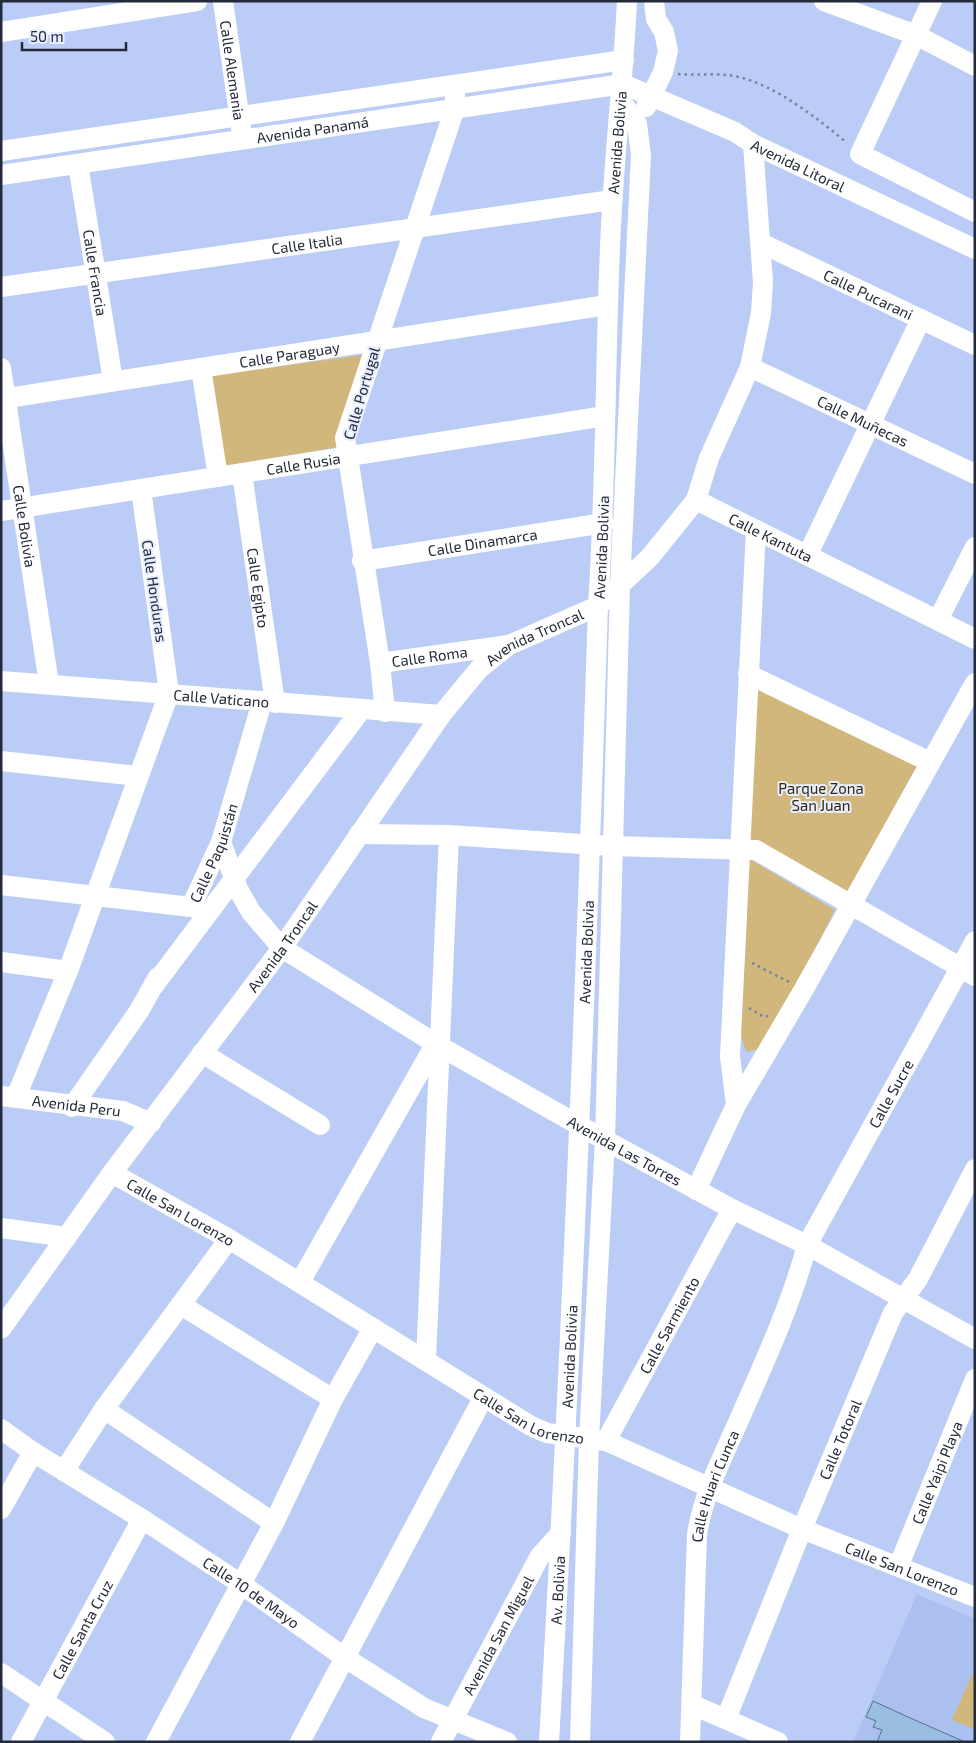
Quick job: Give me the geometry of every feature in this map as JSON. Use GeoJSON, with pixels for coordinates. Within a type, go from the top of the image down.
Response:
{"type":"FeatureCollection","features":[{"type":"Feature","properties":{"kind":"street"},"geometry":{"type":"LineString","coordinates":[[1,32],[197,1]]}},
{"type":"Feature","properties":{"kind":"street","name":"Calle Alemania"},"geometry":{"type":"LineString","coordinates":[[223,1],[242,140]]}},
{"type":"Feature","properties":{"kind":"street"},"geometry":{"type":"LineString","coordinates":[[622,92],[627,1]]}},
{"type":"Feature","properties":{"kind":"street"},"geometry":{"type":"LineString","coordinates":[[637,124],[663,72],[668,51],[664,32],[656,19],[654,1]]}},
{"type":"Feature","properties":{"kind":"street"},"geometry":{"type":"LineString","coordinates":[[824,1],[916,35],[975,66]]}},
{"type":"Feature","properties":{"kind":"street"},"geometry":{"type":"LineString","coordinates":[[932,1],[860,154],[975,212]]}},
{"type":"Feature","properties":{"kind":"street"},"geometry":{"type":"LineString","coordinates":[[1,151],[624,60]]}},
{"type":"Feature","properties":{"kind":"street","name":"Calle Portugal"},"geometry":{"type":"LineString","coordinates":[[385,712],[380,663],[362,561],[345,438],[455,108],[455,85]]}},
{"type":"Feature","properties":{"kind":"street","name":"Avenida Litoral"},"geometry":{"type":"LineString","coordinates":[[622,92],[651,96],[735,132],[753,144],[975,249]]}},
{"type":"Feature","properties":{"kind":"street","name":"Avenida Panamá"},"geometry":{"type":"LineString","coordinates":[[1,175],[455,108],[622,92]]}},
{"type":"Feature","properties":{"kind":"street","name":"Avenida Bolivia"},"geometry":{"type":"LineString","coordinates":[[598,1440],[611,846],[620,585],[641,155],[637,124],[622,92]]}},
{"type":"Feature","properties":{"kind":"street","name":"Avenida Bolivia"},"geometry":{"type":"LineString","coordinates":[[566,1437],[580,1125],[598,606],[604,524],[607,305],[612,200],[622,92]]}},
{"type":"Feature","properties":{"kind":"street"},"geometry":{"type":"LineString","coordinates":[[598,606],[650,558],[696,500],[709,458],[750,367],[762,312],[763,282],[753,144]]}},
{"type":"Feature","properties":{"kind":"street","name":"Calle Francia"},"geometry":{"type":"LineString","coordinates":[[78,164],[113,381]]}},
{"type":"Feature","properties":{"kind":"street","name":"Calle Italia"},"geometry":{"type":"LineString","coordinates":[[1,288],[612,200]]}},
{"type":"Feature","properties":{"kind":"street","name":"Calle Pucarani"},"geometry":{"type":"LineString","coordinates":[[761,243],[975,345]]}},
{"type":"Feature","properties":{"kind":"street","name":"Calle Paraguay"},"geometry":{"type":"LineString","coordinates":[[4,398],[607,305]]}},
{"type":"Feature","properties":{"kind":"street"},"geometry":{"type":"LineString","coordinates":[[808,554],[921,319]]}},
{"type":"Feature","properties":{"kind":"street","name":"Calle Muñecas"},"geometry":{"type":"LineString","coordinates":[[750,367],[975,474]]}},
{"type":"Feature","properties":{"kind":"street","name":"Calle Bolivia"},"geometry":{"type":"LineString","coordinates":[[1,368],[4,398],[49,684]]}},
{"type":"Feature","properties":{"kind":"street"},"geometry":{"type":"LineString","coordinates":[[202,368],[218,477]]}},
{"type":"Feature","properties":{"kind":"street","name":"Calle Rusia"},"geometry":{"type":"LineString","coordinates":[[1,511],[605,416]]}},
{"type":"Feature","properties":{"kind":"street","name":"Calle Egipto"},"geometry":{"type":"LineString","coordinates":[[242,473],[268,702]]}},
{"type":"Feature","properties":{"kind":"street","name":"Calle Honduras"},"geometry":{"type":"LineString","coordinates":[[141,489],[169,693]]}},
{"type":"Feature","properties":{"kind":"street","name":"Calle Kantuta"},"geometry":{"type":"LineString","coordinates":[[696,500],[808,554],[975,639]]}},
{"type":"Feature","properties":{"kind":"street","name":"Calle Dinamarca"},"geometry":{"type":"LineString","coordinates":[[362,561],[604,524]]}},
{"type":"Feature","properties":{"kind":"street"},"geometry":{"type":"LineString","coordinates":[[736,1105],[730,1056],[756,530]]}},
{"type":"Feature","properties":{"kind":"street"},"geometry":{"type":"LineString","coordinates":[[938,620],[975,547]]}},
{"type":"Feature","properties":{"kind":"street","name":"Avenida Troncal"},"geometry":{"type":"LineString","coordinates":[[1,1329],[112,1173],[151,1124],[202,1052],[282,948],[441,716],[479,669],[509,645],[598,606]]}},
{"type":"Feature","properties":{"kind":"street","name":"Calle Roma"},"geometry":{"type":"LineString","coordinates":[[380,663],[509,645]]}},
{"type":"Feature","properties":{"kind":"street"},"geometry":{"type":"LineString","coordinates":[[748,674],[930,762]]}},
{"type":"Feature","properties":{"kind":"street","name":"Calle Vaticano"},"geometry":{"type":"LineString","coordinates":[[1,681],[441,716]]}},
{"type":"Feature","properties":{"kind":"street"},"geometry":{"type":"LineString","coordinates":[[696,1190],[736,1105],[804,989],[975,683]]}},
{"type":"Feature","properties":{"kind":"street"},"geometry":{"type":"LineString","coordinates":[[9,1097],[68,971],[94,894],[169,693]]}},
{"type":"Feature","properties":{"kind":"street","name":"Calle Paquistán"},"geometry":{"type":"LineString","coordinates":[[1,885],[94,894],[191,907],[220,842],[268,702]]}},
{"type":"Feature","properties":{"kind":"street"},"geometry":{"type":"LineString","coordinates":[[152,988],[361,710]]}},
{"type":"Feature","properties":{"kind":"street"},"geometry":{"type":"LineString","coordinates":[[1,762],[138,776]]}},
{"type":"Feature","properties":{"kind":"street"},"geometry":{"type":"LineString","coordinates":[[359,834],[449,835],[590,845],[756,850],[850,906],[968,972]]}},
{"type":"Feature","properties":{"kind":"street"},"geometry":{"type":"LineString","coordinates":[[426,1360],[438,1045],[449,835]]}},
{"type":"Feature","properties":{"kind":"street","name":"Avenida Las Torres"},"geometry":{"type":"LineString","coordinates":[[220,842],[234,879],[252,912],[282,948],[438,1045],[604,1140],[732,1209],[807,1245],[975,1340]]}},
{"type":"Feature","properties":{"kind":"street"},"geometry":{"type":"LineString","coordinates":[[72,1106],[139,1011],[191,907]]}},
{"type":"Feature","properties":{"kind":"street","name":"Calle Sucre"},"geometry":{"type":"LineString","coordinates":[[807,1245],[968,972],[975,941]]}},
{"type":"Feature","properties":{"kind":"street"},"geometry":{"type":"LineString","coordinates":[[1,962],[68,971]]}},
{"type":"Feature","properties":{"kind":"street"},"geometry":{"type":"LineString","coordinates":[[300,1282],[438,1045]]}},
{"type":"Feature","properties":{"kind":"street"},"geometry":{"type":"LineString","coordinates":[[202,1052],[320,1125]]}},
{"type":"Feature","properties":{"kind":"street","name":"Avenida Peru"},"geometry":{"type":"LineString","coordinates":[[9,1097],[123,1111],[151,1124]]}},
{"type":"Feature","properties":{"kind":"street","name":"Calle Totoral"},"geometry":{"type":"LineString","coordinates":[[726,1720],[802,1529],[893,1313],[918,1280],[975,1169]]}},
{"type":"Feature","properties":{"kind":"street","name":"Calle San Lorenzo"},"geometry":{"type":"LineString","coordinates":[[112,1173],[229,1239],[531,1426],[547,1433],[566,1437],[598,1440],[710,1486],[802,1529],[899,1565],[975,1597]]}},
{"type":"Feature","properties":{"kind":"street","name":"Calle Sarmiento"},"geometry":{"type":"LineString","coordinates":[[598,1440],[732,1209]]}},
{"type":"Feature","properties":{"kind":"street"},"geometry":{"type":"LineString","coordinates":[[1,1228],[67,1237]]}},
{"type":"Feature","properties":{"kind":"street"},"geometry":{"type":"LineString","coordinates":[[64,1471],[104,1409],[229,1239]]}},
{"type":"Feature","properties":{"kind":"street","name":"Calle Huari Cunca"},"geometry":{"type":"LineString","coordinates":[[690,1742],[697,1534],[702,1504],[763,1365],[799,1275],[807,1245]]}},
{"type":"Feature","properties":{"kind":"street"},"geometry":{"type":"LineString","coordinates":[[181,1305],[333,1399]]}},
{"type":"Feature","properties":{"kind":"street"},"geometry":{"type":"LineString","coordinates":[[156,1742],[274,1523],[333,1399],[373,1328]]}},
{"type":"Feature","properties":{"kind":"street","name":"Calle Yaipi Playa"},"geometry":{"type":"LineString","coordinates":[[899,1565],[975,1379]]}},
{"type":"Feature","properties":{"kind":"street"},"geometry":{"type":"LineString","coordinates":[[300,1742],[483,1398]]}},
{"type":"Feature","properties":{"kind":"street"},"geometry":{"type":"LineString","coordinates":[[104,1409],[274,1523]]}},
{"type":"Feature","properties":{"kind":"street","name":"Calle 10 de Mayo"},"geometry":{"type":"LineString","coordinates":[[1,1429],[33,1452],[142,1519],[241,1584],[344,1657],[424,1708],[508,1742]]}},
{"type":"Feature","properties":{"kind":"street","name":"Av. Bolivia"},"geometry":{"type":"LineString","coordinates":[[549,1742],[566,1437]]}},
{"type":"Feature","properties":{"kind":"street","name":"Av. Bolivia"},"geometry":{"type":"LineString","coordinates":[[580,1742],[598,1440]]}},
{"type":"Feature","properties":{"kind":"street"},"geometry":{"type":"LineString","coordinates":[[1,1509],[33,1452]]}},
{"type":"Feature","properties":{"kind":"street","name":"Calle Santa Cruz"},"geometry":{"type":"LineString","coordinates":[[21,1742],[142,1519]]}},
{"type":"Feature","properties":{"kind":"street","name":"Avenida San Miguel"},"geometry":{"type":"LineString","coordinates":[[440,1742],[540,1556],[561,1533]]}},
{"type":"Feature","properties":{"kind":"street"},"geometry":{"type":"LineString","coordinates":[[1,1673],[105,1742]]}},
{"type":"Feature","properties":{"kind":"street"},"geometry":{"type":"LineString","coordinates":[[692,1705],[778,1742]]}},
{"type":"Feature","properties":{"kind":"path"},"geometry":{"type":"LineString","coordinates":[[663,72],[690,75],[707,72],[741,77],[785,97],[817,119],[860,154]]}},
{"type":"Feature","properties":{"kind":"path"},"geometry":{"type":"LineString","coordinates":[[735,957],[745,959],[804,989]]}},
{"type":"Feature","properties":{"kind":"path"},"geometry":{"type":"LineString","coordinates":[[733,1000],[764,1017],[772,1016]]}},
{"type":"Feature","properties":{"kind":"shaded area"},"geometry":{"type":"Polygon","coordinates":[[[917,1594],[975,1619],[975,1742],[853,1742],[917,1594]]]}},
{"type":"Feature","properties":{"kind":"green space"},"geometry":{"type":"Polygon","coordinates":[[[362,355],[338,447],[221,467],[208,376],[362,355]]]}},
{"type":"Feature","properties":{"kind":"green space","name":"Parque Zona San Juan"},"geometry":{"type":"Polygon","coordinates":[[[754,685],[919,762],[848,893],[750,840],[754,685]]]}},
{"type":"Feature","properties":{"kind":"green space"},"geometry":{"type":"Polygon","coordinates":[[[748,858],[835,910],[797,986],[758,1049],[747,1052],[740,1030],[740,1007],[746,947],[748,858]]]}},
{"type":"Feature","properties":{"kind":"green space"},"geometry":{"type":"Polygon","coordinates":[[[975,1668],[975,1729],[952,1720],[975,1668]]]}},
{"type":"Feature","properties":{"kind":"building"},"geometry":{"type":"Polygon","coordinates":[[[873,1701],[965,1742],[877,1742],[882,1730],[873,1727],[876,1721],[866,1717],[873,1701]]]}}]}
